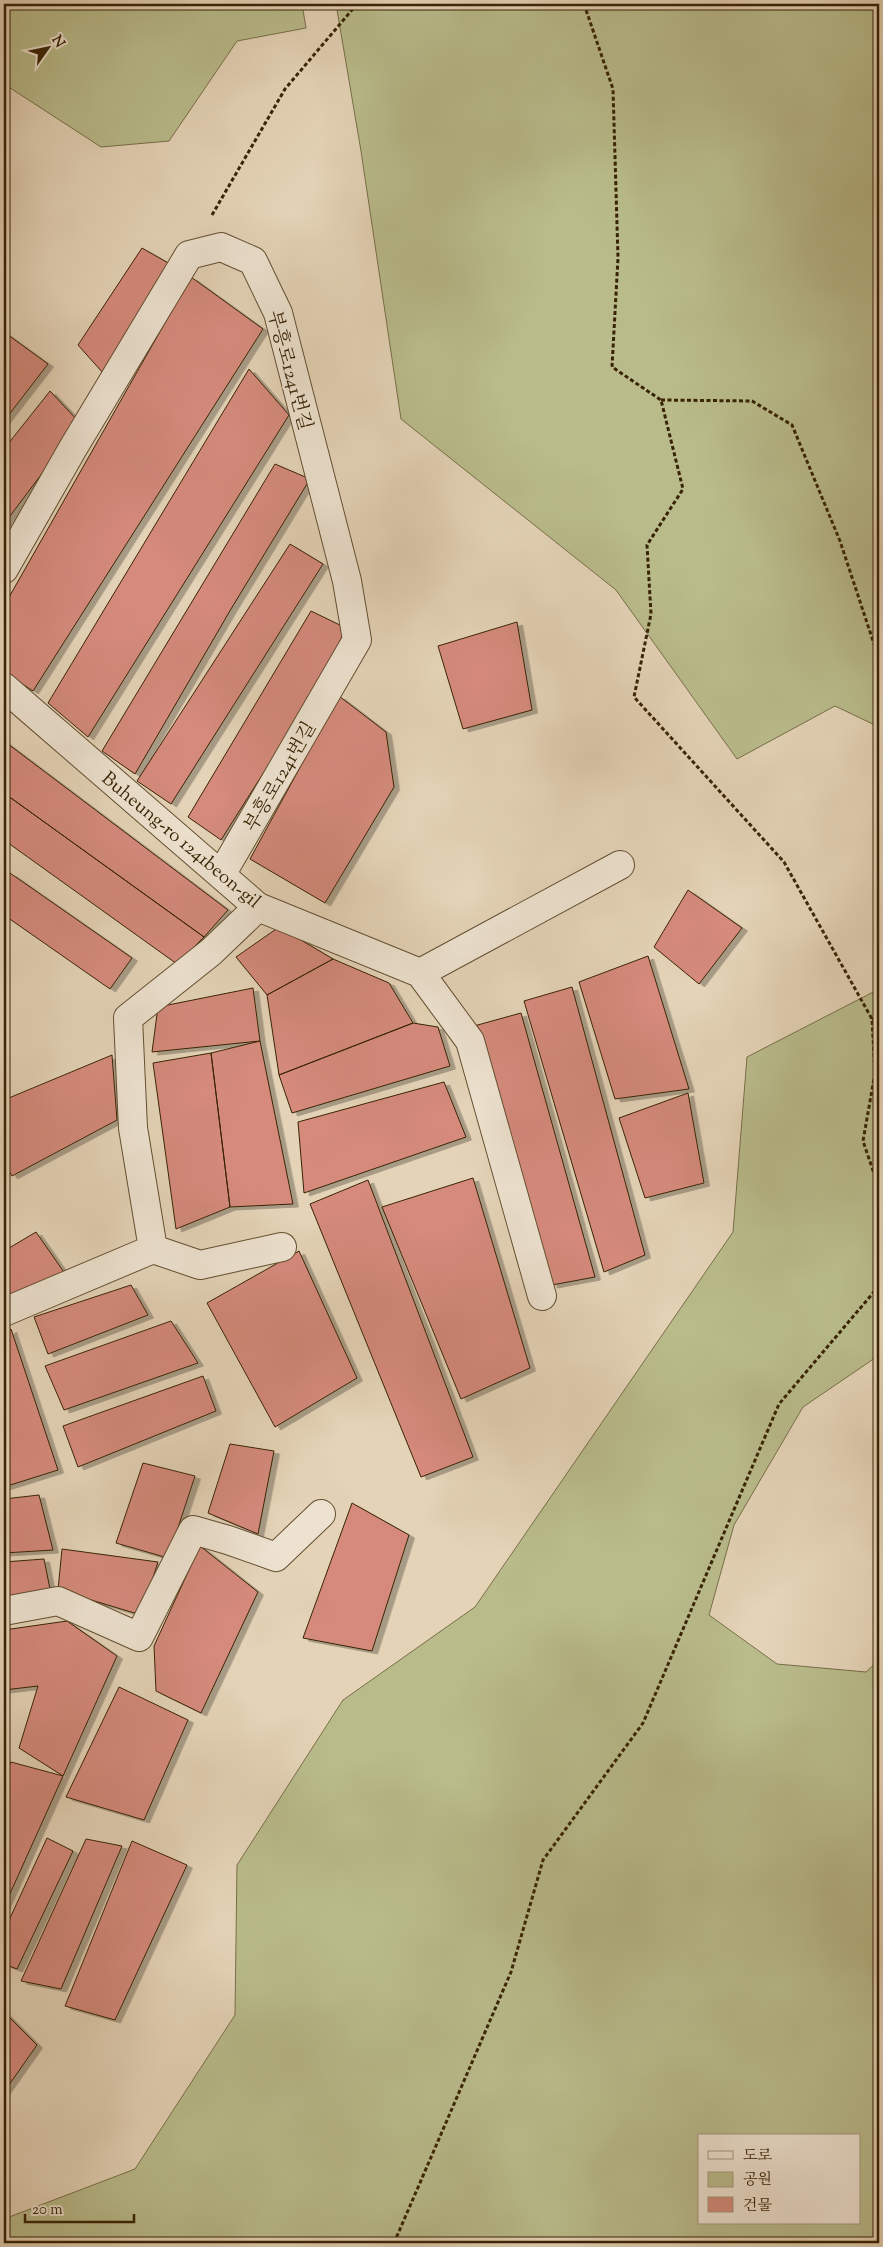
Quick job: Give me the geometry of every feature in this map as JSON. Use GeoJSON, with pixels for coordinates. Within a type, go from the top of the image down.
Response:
{"type":"FeatureCollection","features":[{"type":"Feature","properties":{"kind":"lane","name":"부흥로1241번길"},"geometry":{"type":"LineString","coordinates":[[189,255],[221,247],[253,261],[278,313],[347,581],[357,640],[221,874]]}},
{"type":"Feature","properties":{"kind":"lane"},"geometry":{"type":"LineString","coordinates":[[4,569],[73,448],[189,255]]}},
{"type":"Feature","properties":{"kind":"lane","name":"Buheung-ro 1241beon-gil"},"geometry":{"type":"LineString","coordinates":[[4,687],[258,907],[420,973]]}},
{"type":"Feature","properties":{"kind":"lane"},"geometry":{"type":"LineString","coordinates":[[542,1296],[470,1041],[420,973],[620,865]]}},
{"type":"Feature","properties":{"kind":"lane"},"geometry":{"type":"LineString","coordinates":[[153,1249],[133,1128],[128,1018],[211,952],[258,907]]}},
{"type":"Feature","properties":{"kind":"lane"},"geometry":{"type":"LineString","coordinates":[[4,1312],[153,1249],[200,1265],[282,1247]]}},
{"type":"Feature","properties":{"kind":"lane"},"geometry":{"type":"LineString","coordinates":[[4,1612],[58,1601],[140,1637],[193,1530],[276,1557],[321,1514]]}},
{"type":"Feature","properties":{"kind":"path"},"geometry":{"type":"LineString","coordinates":[[189,255],[285,89],[357,4]]}},
{"type":"Feature","properties":{"kind":"path"},"geometry":{"type":"LineString","coordinates":[[584,4],[613,89],[618,258],[612,367],[661,400],[752,401],[792,425],[840,541],[879,659]]}},
{"type":"Feature","properties":{"kind":"path"},"geometry":{"type":"LineString","coordinates":[[661,400],[683,489],[647,545],[650,614],[634,697],[784,862],[872,1019],[874,1073],[863,1141],[879,1188]]}},
{"type":"Feature","properties":{"kind":"path"},"geometry":{"type":"LineString","coordinates":[[872,1019],[879,1019]]}},
{"type":"Feature","properties":{"kind":"path"},"geometry":{"type":"LineString","coordinates":[[394,2243],[511,1972],[543,1860],[643,1723],[779,1404],[879,1286]]}},
{"type":"Feature","properties":{"kind":"green space"},"geometry":{"type":"Polygon","coordinates":[[[4,4],[302,4],[306,28],[237,41],[169,141],[101,147],[4,84],[4,4]]]}},
{"type":"Feature","properties":{"kind":"green space"},"geometry":{"type":"Polygon","coordinates":[[[336,4],[879,4],[879,727],[835,706],[737,759],[616,590],[401,419],[361,151],[336,4]]]}},
{"type":"Feature","properties":{"kind":"green space"},"geometry":{"type":"Polygon","coordinates":[[[879,989],[879,1363],[875,1358],[803,1407],[734,1525],[709,1615],[777,1664],[866,1672],[879,1660],[879,2243],[4,2243],[4,2219],[135,2169],[235,2015],[237,1865],[343,1700],[475,1607],[733,1232],[747,1057],[879,989]]]}},
{"type":"Feature","properties":{"kind":"building"},"geometry":{"type":"Polygon","coordinates":[[[142,248],[170,264],[103,373],[78,345],[142,248]]]}},
{"type":"Feature","properties":{"kind":"building"},"geometry":{"type":"Polygon","coordinates":[[[191,277],[263,329],[33,691],[4,672],[4,606],[191,277]]]}},
{"type":"Feature","properties":{"kind":"building"},"geometry":{"type":"Polygon","coordinates":[[[4,332],[48,364],[4,421],[4,332]]]}},
{"type":"Feature","properties":{"kind":"building"},"geometry":{"type":"Polygon","coordinates":[[[249,369],[289,415],[88,737],[48,703],[249,369]]]}},
{"type":"Feature","properties":{"kind":"building"},"geometry":{"type":"Polygon","coordinates":[[[50,391],[80,423],[4,524],[4,449],[50,391]]]}},
{"type":"Feature","properties":{"kind":"building"},"geometry":{"type":"Polygon","coordinates":[[[275,464],[310,479],[231,609],[135,774],[102,751],[275,464]]]}},
{"type":"Feature","properties":{"kind":"building"},"geometry":{"type":"Polygon","coordinates":[[[290,544],[323,564],[171,804],[137,781],[290,544]]]}},
{"type":"Feature","properties":{"kind":"building"},"geometry":{"type":"Polygon","coordinates":[[[311,611],[346,628],[321,682],[221,840],[188,817],[311,611]]]}},
{"type":"Feature","properties":{"kind":"building"},"geometry":{"type":"Polygon","coordinates":[[[517,622],[532,710],[463,729],[438,646],[517,622]]]}},
{"type":"Feature","properties":{"kind":"building"},"geometry":{"type":"Polygon","coordinates":[[[339,696],[386,732],[394,787],[325,903],[250,859],[339,696]]]}},
{"type":"Feature","properties":{"kind":"building"},"geometry":{"type":"Polygon","coordinates":[[[4,741],[228,910],[204,937],[4,793],[4,741]]]}},
{"type":"Feature","properties":{"kind":"building"},"geometry":{"type":"Polygon","coordinates":[[[4,793],[204,937],[177,964],[4,840],[4,793]]]}},
{"type":"Feature","properties":{"kind":"building"},"geometry":{"type":"Polygon","coordinates":[[[10,873],[132,958],[110,989],[4,915],[4,883],[10,873]]]}},
{"type":"Feature","properties":{"kind":"building"},"geometry":{"type":"Polygon","coordinates":[[[688,890],[742,928],[699,984],[654,947],[688,890]]]}},
{"type":"Feature","properties":{"kind":"building"},"geometry":{"type":"Polygon","coordinates":[[[279,927],[333,959],[267,995],[236,957],[279,927]]]}},
{"type":"Feature","properties":{"kind":"building"},"geometry":{"type":"Polygon","coordinates":[[[648,956],[689,1089],[615,1099],[579,982],[648,956]]]}},
{"type":"Feature","properties":{"kind":"building"},"geometry":{"type":"Polygon","coordinates":[[[333,959],[389,983],[413,1023],[279,1075],[267,995],[333,959]]]}},
{"type":"Feature","properties":{"kind":"building"},"geometry":{"type":"Polygon","coordinates":[[[572,987],[645,1255],[604,1272],[524,1001],[572,987]]]}},
{"type":"Feature","properties":{"kind":"building"},"geometry":{"type":"Polygon","coordinates":[[[253,988],[260,1041],[152,1052],[158,1007],[253,988]]]}},
{"type":"Feature","properties":{"kind":"building"},"geometry":{"type":"Polygon","coordinates":[[[521,1013],[595,1277],[552,1285],[474,1026],[521,1013]]]}},
{"type":"Feature","properties":{"kind":"building"},"geometry":{"type":"Polygon","coordinates":[[[413,1023],[438,1027],[450,1066],[292,1113],[279,1075],[413,1023]]]}},
{"type":"Feature","properties":{"kind":"building"},"geometry":{"type":"Polygon","coordinates":[[[260,1041],[293,1204],[230,1207],[211,1053],[260,1041]]]}},
{"type":"Feature","properties":{"kind":"building"},"geometry":{"type":"Polygon","coordinates":[[[211,1053],[230,1207],[176,1229],[153,1063],[211,1053]]]}},
{"type":"Feature","properties":{"kind":"building"},"geometry":{"type":"Polygon","coordinates":[[[112,1055],[117,1120],[12,1176],[4,1163],[4,1100],[112,1055]]]}},
{"type":"Feature","properties":{"kind":"building"},"geometry":{"type":"Polygon","coordinates":[[[444,1082],[466,1137],[304,1193],[298,1122],[444,1082]]]}},
{"type":"Feature","properties":{"kind":"building"},"geometry":{"type":"Polygon","coordinates":[[[688,1093],[704,1183],[645,1198],[619,1118],[688,1093]]]}},
{"type":"Feature","properties":{"kind":"building"},"geometry":{"type":"Polygon","coordinates":[[[473,1178],[530,1368],[461,1399],[382,1207],[473,1178]]]}},
{"type":"Feature","properties":{"kind":"building"},"geometry":{"type":"Polygon","coordinates":[[[368,1180],[473,1457],[421,1477],[310,1204],[368,1180]]]}},
{"type":"Feature","properties":{"kind":"building"},"geometry":{"type":"Polygon","coordinates":[[[36,1232],[66,1275],[4,1301],[4,1251],[36,1232]]]}},
{"type":"Feature","properties":{"kind":"building"},"geometry":{"type":"Polygon","coordinates":[[[299,1251],[357,1378],[275,1427],[207,1303],[299,1251]]]}},
{"type":"Feature","properties":{"kind":"building"},"geometry":{"type":"Polygon","coordinates":[[[131,1285],[148,1315],[48,1354],[34,1317],[131,1285]]]}},
{"type":"Feature","properties":{"kind":"building"},"geometry":{"type":"Polygon","coordinates":[[[171,1321],[198,1363],[64,1410],[45,1366],[171,1321]]]}},
{"type":"Feature","properties":{"kind":"building"},"geometry":{"type":"Polygon","coordinates":[[[11,1329],[58,1470],[4,1487],[4,1335],[11,1329]]]}},
{"type":"Feature","properties":{"kind":"building"},"geometry":{"type":"Polygon","coordinates":[[[203,1376],[216,1411],[78,1467],[63,1426],[203,1376]]]}},
{"type":"Feature","properties":{"kind":"building"},"geometry":{"type":"Polygon","coordinates":[[[230,1444],[274,1451],[258,1534],[208,1513],[230,1444]]]}},
{"type":"Feature","properties":{"kind":"building"},"geometry":{"type":"Polygon","coordinates":[[[143,1463],[195,1476],[168,1558],[116,1543],[143,1463]]]}},
{"type":"Feature","properties":{"kind":"building"},"geometry":{"type":"Polygon","coordinates":[[[39,1495],[53,1550],[4,1553],[4,1499],[39,1495]]]}},
{"type":"Feature","properties":{"kind":"building"},"geometry":{"type":"Polygon","coordinates":[[[352,1503],[409,1535],[372,1651],[303,1638],[352,1503]]]}},
{"type":"Feature","properties":{"kind":"building"},"geometry":{"type":"Polygon","coordinates":[[[200,1546],[258,1592],[201,1713],[156,1691],[154,1646],[200,1546]]]}},
{"type":"Feature","properties":{"kind":"building"},"geometry":{"type":"Polygon","coordinates":[[[62,1549],[158,1562],[141,1615],[58,1590],[62,1549]]]}},
{"type":"Feature","properties":{"kind":"building"},"geometry":{"type":"Polygon","coordinates":[[[44,1559],[50,1589],[4,1597],[4,1562],[44,1559]]]}},
{"type":"Feature","properties":{"kind":"building"},"geometry":{"type":"Polygon","coordinates":[[[67,1621],[117,1656],[63,1776],[19,1748],[38,1686],[4,1690],[4,1630],[67,1621]]]}},
{"type":"Feature","properties":{"kind":"building"},"geometry":{"type":"Polygon","coordinates":[[[119,1687],[188,1720],[144,1820],[66,1797],[119,1687]]]}},
{"type":"Feature","properties":{"kind":"building"},"geometry":{"type":"Polygon","coordinates":[[[11,1762],[63,1776],[4,1907],[4,1777],[11,1762]]]}},
{"type":"Feature","properties":{"kind":"building"},"geometry":{"type":"Polygon","coordinates":[[[47,1838],[73,1851],[17,1969],[4,1964],[4,1931],[47,1838]]]}},
{"type":"Feature","properties":{"kind":"building"},"geometry":{"type":"Polygon","coordinates":[[[86,1839],[122,1846],[61,1989],[21,1981],[86,1839]]]}},
{"type":"Feature","properties":{"kind":"building"},"geometry":{"type":"Polygon","coordinates":[[[132,1841],[187,1865],[115,2020],[65,2006],[132,1841]]]}},
{"type":"Feature","properties":{"kind":"building"},"geometry":{"type":"Polygon","coordinates":[[[4,2012],[37,2045],[4,2092],[4,2012]]]}}]}
